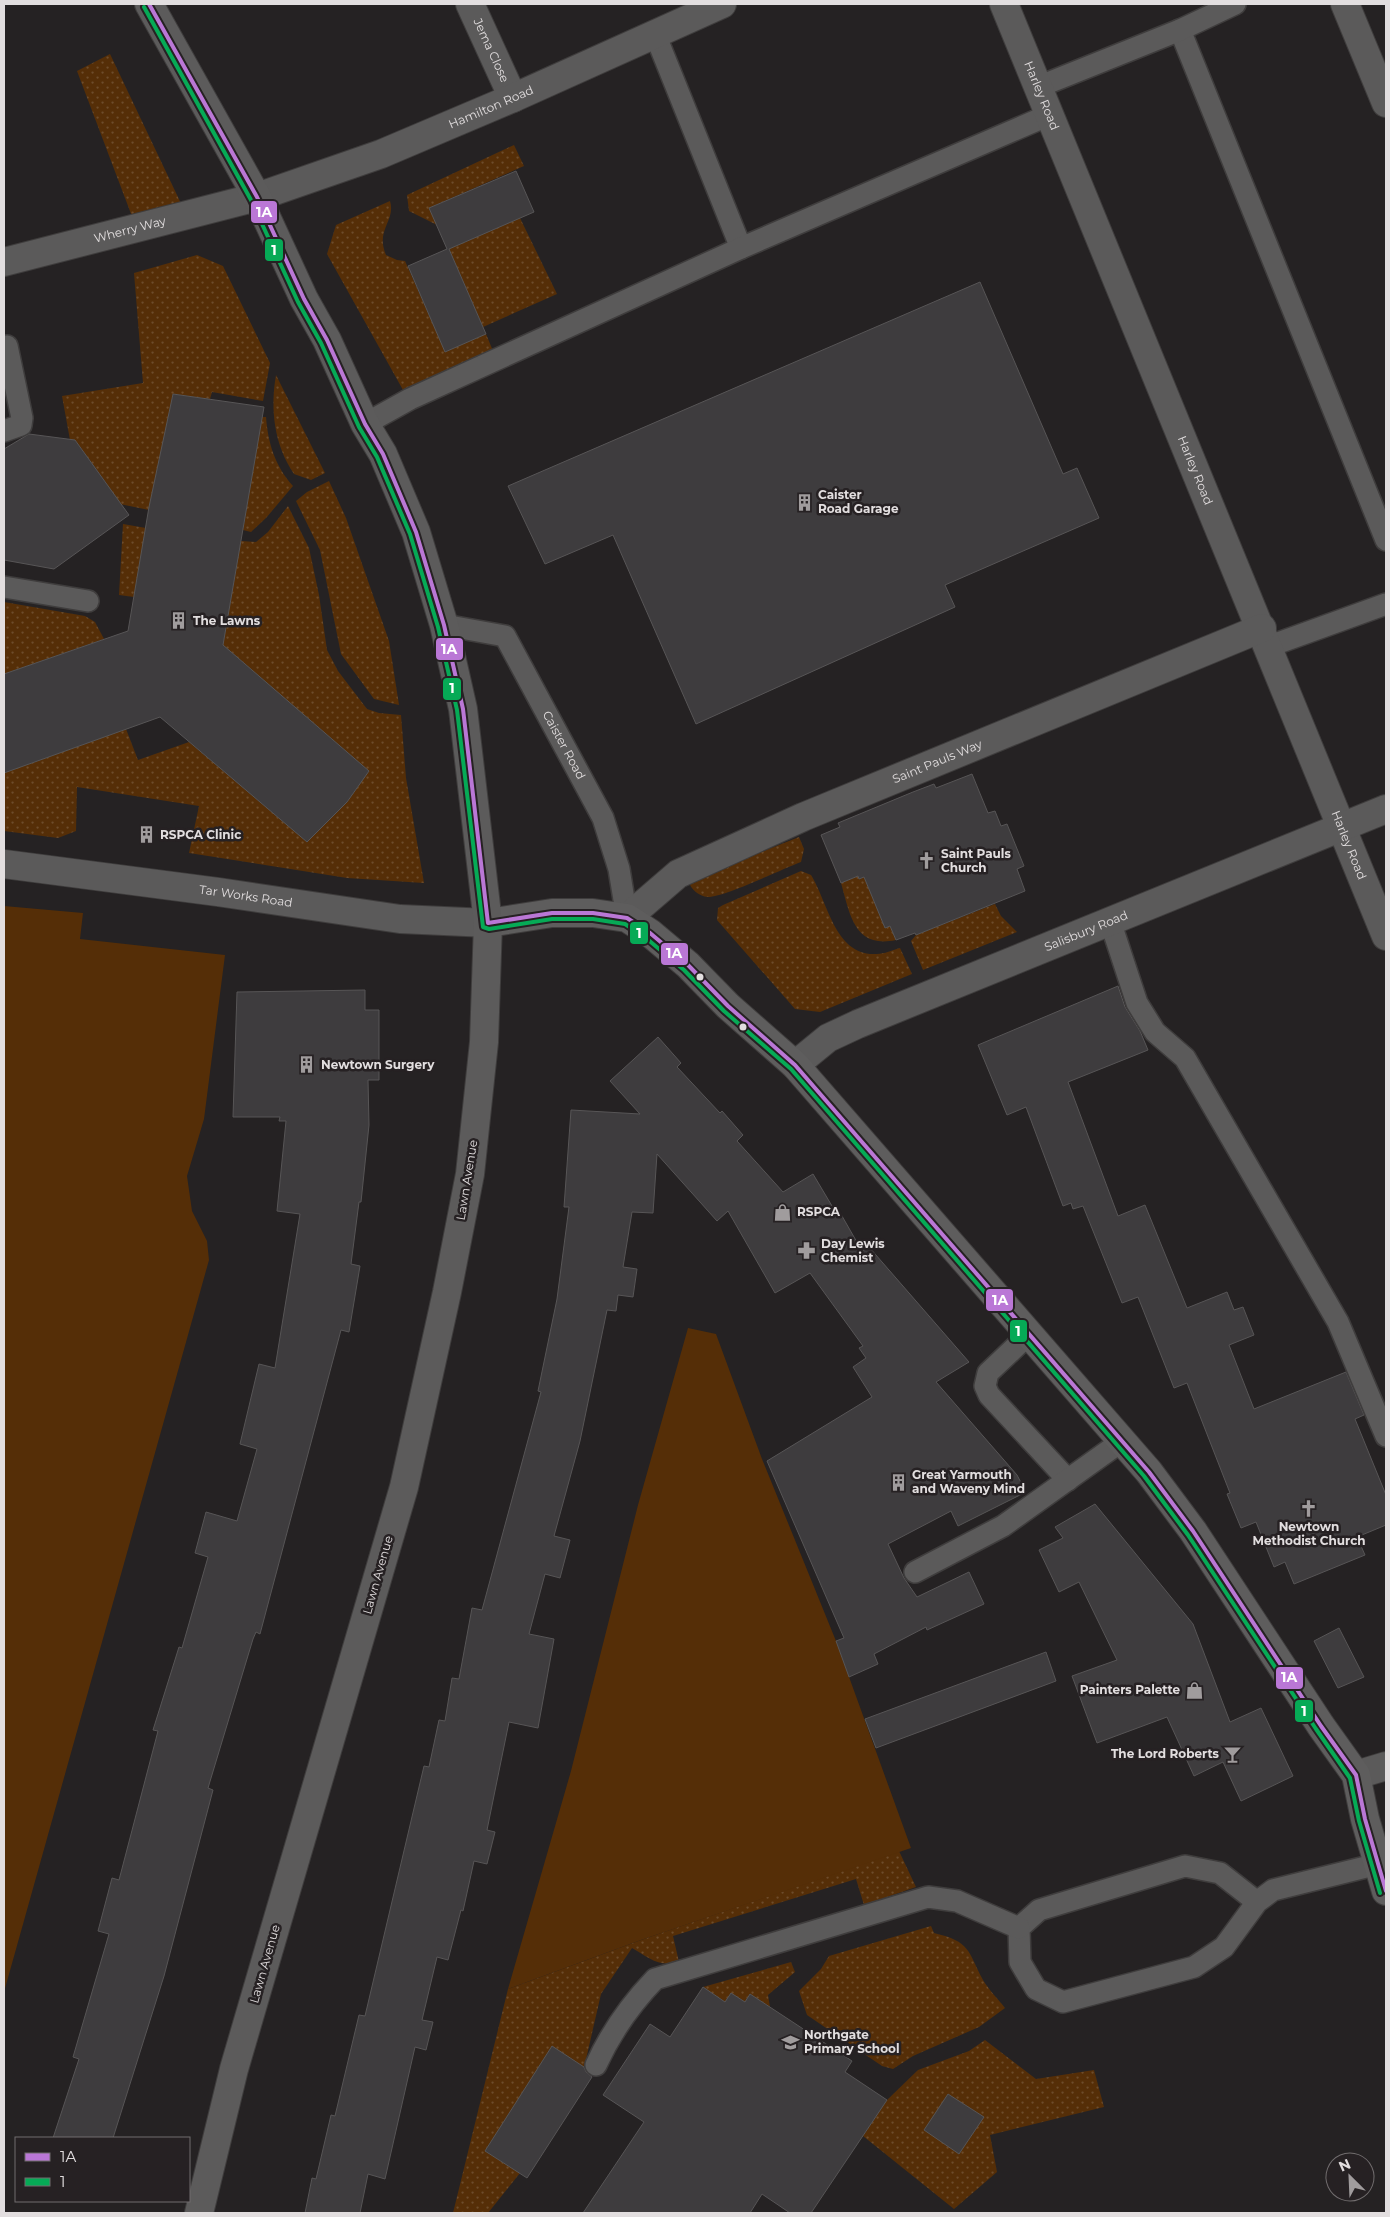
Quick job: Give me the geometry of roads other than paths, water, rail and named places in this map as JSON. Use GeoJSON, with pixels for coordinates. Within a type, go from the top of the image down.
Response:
{"type":"FeatureCollection","features":[{"type":"Feature","properties":{"kind":"main road"},"geometry":{"type":"LineString","coordinates":[[149,4],[256,197],[304,298],[327,340],[365,424],[383,454],[416,532],[444,625],[463,709],[488,923]]}},
{"type":"Feature","properties":{"kind":"main road","name":"Lawn Avenue"},"geometry":{"type":"LineString","coordinates":[[199,2213],[234,2069],[404,1487],[470,1174],[484,1042],[488,923]]}},
{"type":"Feature","properties":{"kind":"street","name":"Jema Close"},"geometry":{"type":"LineString","coordinates":[[470,4],[513,98]]}},
{"type":"Feature","properties":{"kind":"street","name":"Hamilton Road"},"geometry":{"type":"LineString","coordinates":[[256,197],[381,154],[513,98],[722,4]]}},
{"type":"Feature","properties":{"kind":"street","name":"Harley Road"},"geometry":{"type":"LineString","coordinates":[[1004,4],[1386,936]]}},
{"type":"Feature","properties":{"kind":"street"},"geometry":{"type":"LineString","coordinates":[[1345,4],[1386,103]]}},
{"type":"Feature","properties":{"kind":"street","name":"Wherry Way"},"geometry":{"type":"LineString","coordinates":[[4,262],[256,197]]}},
{"type":"Feature","properties":{"kind":"street","name":"Saint Pauls Way"},"geometry":{"type":"LineString","coordinates":[[627,918],[678,874],[803,818],[1264,637]]}},
{"type":"Feature","properties":{"kind":"street","name":"Salisbury Road"},"geometry":{"type":"LineString","coordinates":[[795,1065],[828,1038],[858,1024],[1386,809]]}},
{"type":"Feature","properties":{"kind":"street","name":"Tar Works Road"},"geometry":{"type":"LineString","coordinates":[[4,864],[218,892],[400,919],[488,923]]}},
{"type":"Feature","properties":{"kind":"street"},"geometry":{"type":"LineString","coordinates":[[488,923],[552,913],[593,913],[627,918],[650,933],[688,965],[728,1006],[795,1065],[1149,1472],[1193,1531],[1321,1726],[1356,1775],[1365,1819],[1386,1891]]}},
{"type":"Feature","properties":{"kind":"street"},"geometry":{"type":"LineString","coordinates":[[1356,1775],[1386,1766]]}},
{"type":"Feature","properties":{"kind":"lane"},"geometry":{"type":"LineString","coordinates":[[1038,88],[1180,30],[1235,4]]}},
{"type":"Feature","properties":{"kind":"lane"},"geometry":{"type":"LineString","coordinates":[[1180,30],[1386,540]]}},
{"type":"Feature","properties":{"kind":"lane"},"geometry":{"type":"LineString","coordinates":[[655,34],[741,248]]}},
{"type":"Feature","properties":{"kind":"lane"},"geometry":{"type":"LineString","coordinates":[[365,424],[410,399],[741,248],[1049,115]]}},
{"type":"Feature","properties":{"kind":"lane"},"geometry":{"type":"LineString","coordinates":[[4,431],[21,425],[22,418],[7,346]]}},
{"type":"Feature","properties":{"kind":"lane"},"geometry":{"type":"LineString","coordinates":[[4,587],[88,601]]}},
{"type":"Feature","properties":{"kind":"lane"},"geometry":{"type":"LineString","coordinates":[[1264,637],[1386,604]]}},
{"type":"Feature","properties":{"kind":"lane","name":"Caister Road"},"geometry":{"type":"LineString","coordinates":[[444,625],[505,636],[603,818],[619,868],[627,918]]}},
{"type":"Feature","properties":{"kind":"lane"},"geometry":{"type":"LineString","coordinates":[[1110,921],[1137,1003],[1155,1032],[1185,1058],[1333,1314],[1386,1436]]}},
{"type":"Feature","properties":{"kind":"lane"},"geometry":{"type":"LineString","coordinates":[[1028,1335],[988,1373],[985,1386],[989,1396],[1068,1480]]}},
{"type":"Feature","properties":{"kind":"lane"},"geometry":{"type":"LineString","coordinates":[[915,1572],[1003,1526],[1122,1441]]}},
{"type":"Feature","properties":{"kind":"lane"},"geometry":{"type":"LineString","coordinates":[[1257,1902],[1220,1873],[1185,1866],[1039,1910],[1019,1928],[1020,1962],[1036,1989],[1063,2002],[1194,1967],[1224,1947],[1257,1902],[1273,1890],[1378,1864]]}},
{"type":"Feature","properties":{"kind":"lane"},"geometry":{"type":"LineString","coordinates":[[596,2065],[610,2036],[632,2002],[655,1979],[928,1897],[957,1901],[1019,1928]]}},
{"type":"Feature","properties":{"kind":"place","name":"Caister Road Garage"},"geometry":{"type":"Point","coordinates":[804,502]}},
{"type":"Feature","properties":{"kind":"place","name":"The Lawns"},"geometry":{"type":"Point","coordinates":[179,621]}},
{"type":"Feature","properties":{"kind":"place","name":"RSPCA Clinic"},"geometry":{"type":"Point","coordinates":[146,835]}},
{"type":"Feature","properties":{"kind":"place","name":"Saint Pauls Church"},"geometry":{"type":"Point","coordinates":[927,861]}},
{"type":"Feature","properties":{"kind":"place","name":"Newtown Surgery"},"geometry":{"type":"Point","coordinates":[307,1065]}},
{"type":"Feature","properties":{"kind":"place","name":"RSPCA"},"geometry":{"type":"Point","coordinates":[783,1212]}},
{"type":"Feature","properties":{"kind":"place","name":"Day Lewis Chemist"},"geometry":{"type":"Point","coordinates":[807,1251]}},
{"type":"Feature","properties":{"kind":"place","name":"Great Yarmouth and Waveny Mind"},"geometry":{"type":"Point","coordinates":[898,1482]}},
{"type":"Feature","properties":{"kind":"place","name":"Newtown Methodist Church"},"geometry":{"type":"Point","coordinates":[1309,1508]}},
{"type":"Feature","properties":{"kind":"place","name":"Painters Palette"},"geometry":{"type":"Point","coordinates":[1194,1690]}},
{"type":"Feature","properties":{"kind":"place","name":"The Lord Roberts"},"geometry":{"type":"Point","coordinates":[1233,1754]}},
{"type":"Feature","properties":{"kind":"place","name":"Northgate Primary School"},"geometry":{"type":"Point","coordinates":[790,2042]}}]}
